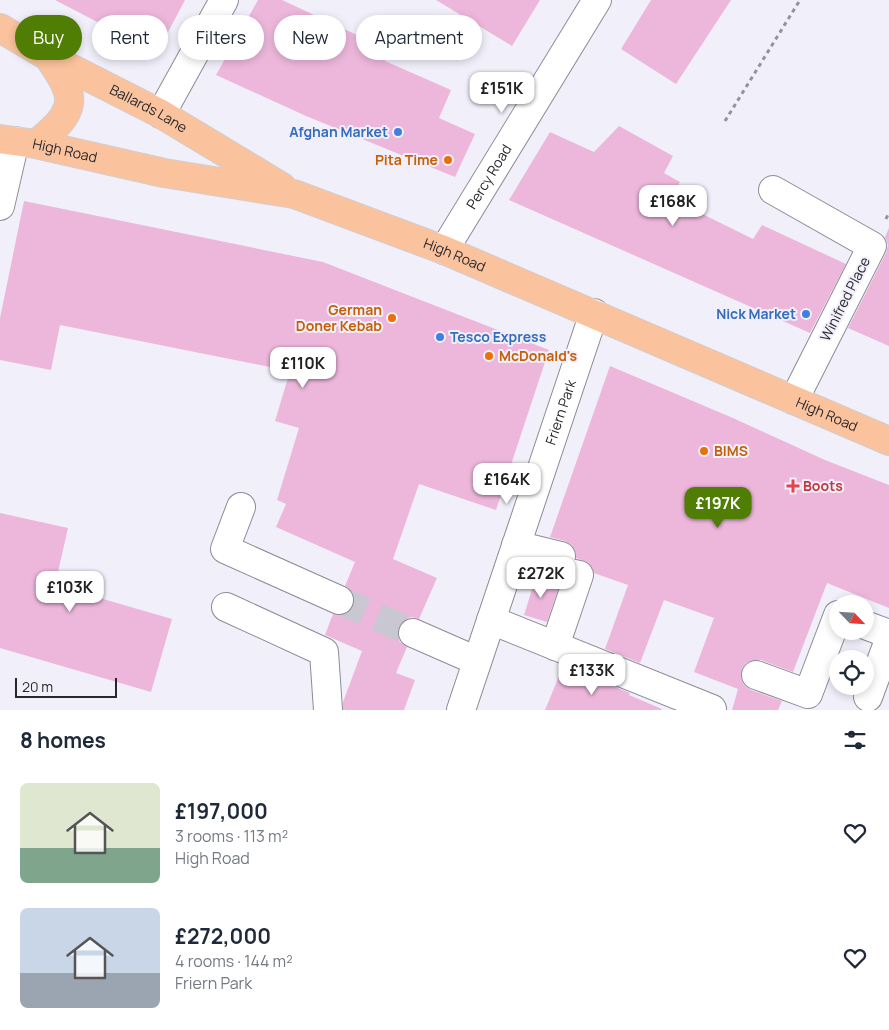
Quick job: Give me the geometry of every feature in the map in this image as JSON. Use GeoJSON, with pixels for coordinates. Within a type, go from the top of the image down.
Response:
{"type":"FeatureCollection","features":[{"type":"Feature","properties":{"kind":"main road","name":"Ballards Lane"},"geometry":{"type":"LineString","coordinates":[[0,28],[15,37]]}},
{"type":"Feature","properties":{"kind":"main road"},"geometry":{"type":"LineString","coordinates":[[17,141],[59,124],[68,108],[69,93],[51,60]]}},
{"type":"Feature","properties":{"kind":"main road","name":"Ballards Lane"},"geometry":{"type":"LineString","coordinates":[[55,60],[161,114],[294,194]]}},
{"type":"Feature","properties":{"kind":"main road","name":"High Road"},"geometry":{"type":"LineString","coordinates":[[17,141],[164,173],[294,194],[444,250],[889,441]]}},
{"type":"Feature","properties":{"kind":"street"},"geometry":{"type":"LineString","coordinates":[[161,114],[224,0]]}},
{"type":"Feature","properties":{"kind":"street","name":"Percy Road"},"geometry":{"type":"LineString","coordinates":[[444,250],[597,0]]}},
{"type":"Feature","properties":{"kind":"street"},"geometry":{"type":"LineString","coordinates":[[0,206],[17,141]]}},
{"type":"Feature","properties":{"kind":"street","name":"Winifred Place"},"geometry":{"type":"LineString","coordinates":[[774,190],[872,246],[794,400]]}},
{"type":"Feature","properties":{"kind":"street","name":"Friern Park"},"geometry":{"type":"LineString","coordinates":[[461,710],[594,313]]}},
{"type":"Feature","properties":{"kind":"street"},"geometry":{"type":"LineString","coordinates":[[242,507],[225,549],[339,600]]}},
{"type":"Feature","properties":{"kind":"street"},"geometry":{"type":"LineString","coordinates":[[516,545],[561,556],[555,570],[579,575],[555,646]]}},
{"type":"Feature","properties":{"kind":"street"},"geometry":{"type":"LineString","coordinates":[[226,607],[324,652],[328,710]]}},
{"type":"Feature","properties":{"kind":"street"},"geometry":{"type":"LineString","coordinates":[[491,620],[712,708]]}},
{"type":"Feature","properties":{"kind":"street"},"geometry":{"type":"LineString","coordinates":[[874,628],[889,634]]}},
{"type":"Feature","properties":{"kind":"street"},"geometry":{"type":"LineString","coordinates":[[413,633],[477,661]]}},
{"type":"Feature","properties":{"kind":"street"},"geometry":{"type":"LineString","coordinates":[[756,674],[808,694],[829,639]]}},
{"type":"Feature","properties":{"kind":"street"},"geometry":{"type":"LineString","coordinates":[[868,697],[889,640]]}},
{"type":"Feature","properties":{"kind":"path"},"geometry":{"type":"LineString","coordinates":[[725,120],[800,0]]}},
{"type":"Feature","properties":{"kind":"building"},"geometry":{"type":"Polygon","coordinates":[[[55,0],[185,0],[168,32],[168,15],[92,15],[92,19],[55,0]]]}},
{"type":"Feature","properties":{"kind":"building"},"geometry":{"type":"Polygon","coordinates":[[[258,0],[282,0],[314,15],[274,15],[274,60],[346,60],[346,30],[356,35],[356,60],[385,60],[451,90],[439,118],[475,134],[455,177],[306,116],[216,75],[224,60],[264,60],[264,15],[250,15],[258,0]]]}},
{"type":"Feature","properties":{"kind":"building"},"geometry":{"type":"Polygon","coordinates":[[[436,0],[540,0],[512,46],[482,28],[482,15],[461,15],[436,0]]]}},
{"type":"Feature","properties":{"kind":"building"},"geometry":{"type":"Polygon","coordinates":[[[651,0],[731,0],[676,84],[621,49],[651,0]]]}},
{"type":"Feature","properties":{"kind":"building"},"geometry":{"type":"Polygon","coordinates":[[[619,126],[673,156],[664,173],[680,182],[670,198],[753,239],[762,225],[846,264],[810,333],[509,200],[550,132],[594,152],[619,126]]]}},
{"type":"Feature","properties":{"kind":"building"},"geometry":{"type":"Polygon","coordinates":[[[24,201],[323,262],[549,350],[496,510],[419,484],[393,559],[437,578],[419,619],[412,617],[404,620],[397,634],[400,642],[407,647],[396,673],[415,680],[404,710],[343,710],[343,702],[362,651],[325,635],[333,614],[341,615],[348,613],[353,606],[354,598],[352,591],[345,586],[355,562],[276,527],[286,504],[277,500],[299,428],[275,421],[290,371],[60,325],[51,370],[0,360],[0,318],[24,201]]]}},
{"type":"Feature","properties":{"kind":"building"},"geometry":{"type":"Polygon","coordinates":[[[889,228],[889,346],[848,328],[886,253],[888,245],[885,237],[889,228]]]}},
{"type":"Feature","properties":{"kind":"building"},"geometry":{"type":"Polygon","coordinates":[[[610,366],[733,418],[825,460],[889,485],[889,608],[874,602],[874,595],[857,595],[827,583],[793,672],[761,660],[746,663],[742,669],[741,678],[744,685],[751,690],[782,701],[778,710],[732,710],[738,689],[694,672],[714,618],[664,600],[640,663],[605,649],[628,585],[594,573],[589,563],[576,558],[572,545],[550,537],[610,366]]]}},
{"type":"Feature","properties":{"kind":"building"},"geometry":{"type":"Polygon","coordinates":[[[0,513],[68,528],[55,585],[172,619],[151,692],[0,648],[0,513]]]}},
{"type":"Feature","properties":{"kind":"building"},"geometry":{"type":"Polygon","coordinates":[[[539,567],[544,580],[551,585],[559,587],[547,622],[524,615],[539,567]]]}},
{"type":"Feature","properties":{"kind":"building"},"geometry":{"type":"Polygon","coordinates":[[[562,669],[593,681],[594,678],[662,709],[545,710],[562,669]]]}},
{"type":"Feature","properties":{"kind":"tunnel"},"geometry":{"type":"LineString","coordinates":[[339,600],[413,633]]}},
{"type":"Feature","properties":{"kind":"place","name":"Afghan Market"},"geometry":{"type":"Point","coordinates":[398,132]}},
{"type":"Feature","properties":{"kind":"place","name":"Pita Time"},"geometry":{"type":"Point","coordinates":[448,160]}},
{"type":"Feature","properties":{"kind":"place","name":"Nick Market"},"geometry":{"type":"Point","coordinates":[806,314]}},
{"type":"Feature","properties":{"kind":"place","name":"German Doner Kebab"},"geometry":{"type":"Point","coordinates":[392,318]}},
{"type":"Feature","properties":{"kind":"place","name":"Tesco Express"},"geometry":{"type":"Point","coordinates":[440,337]}},
{"type":"Feature","properties":{"kind":"place","name":"McDonald's"},"geometry":{"type":"Point","coordinates":[489,356]}},
{"type":"Feature","properties":{"kind":"place","name":"BIMS"},"geometry":{"type":"Point","coordinates":[704,451]}},
{"type":"Feature","properties":{"kind":"place","name":"Boots"},"geometry":{"type":"Point","coordinates":[793,486]}}]}
